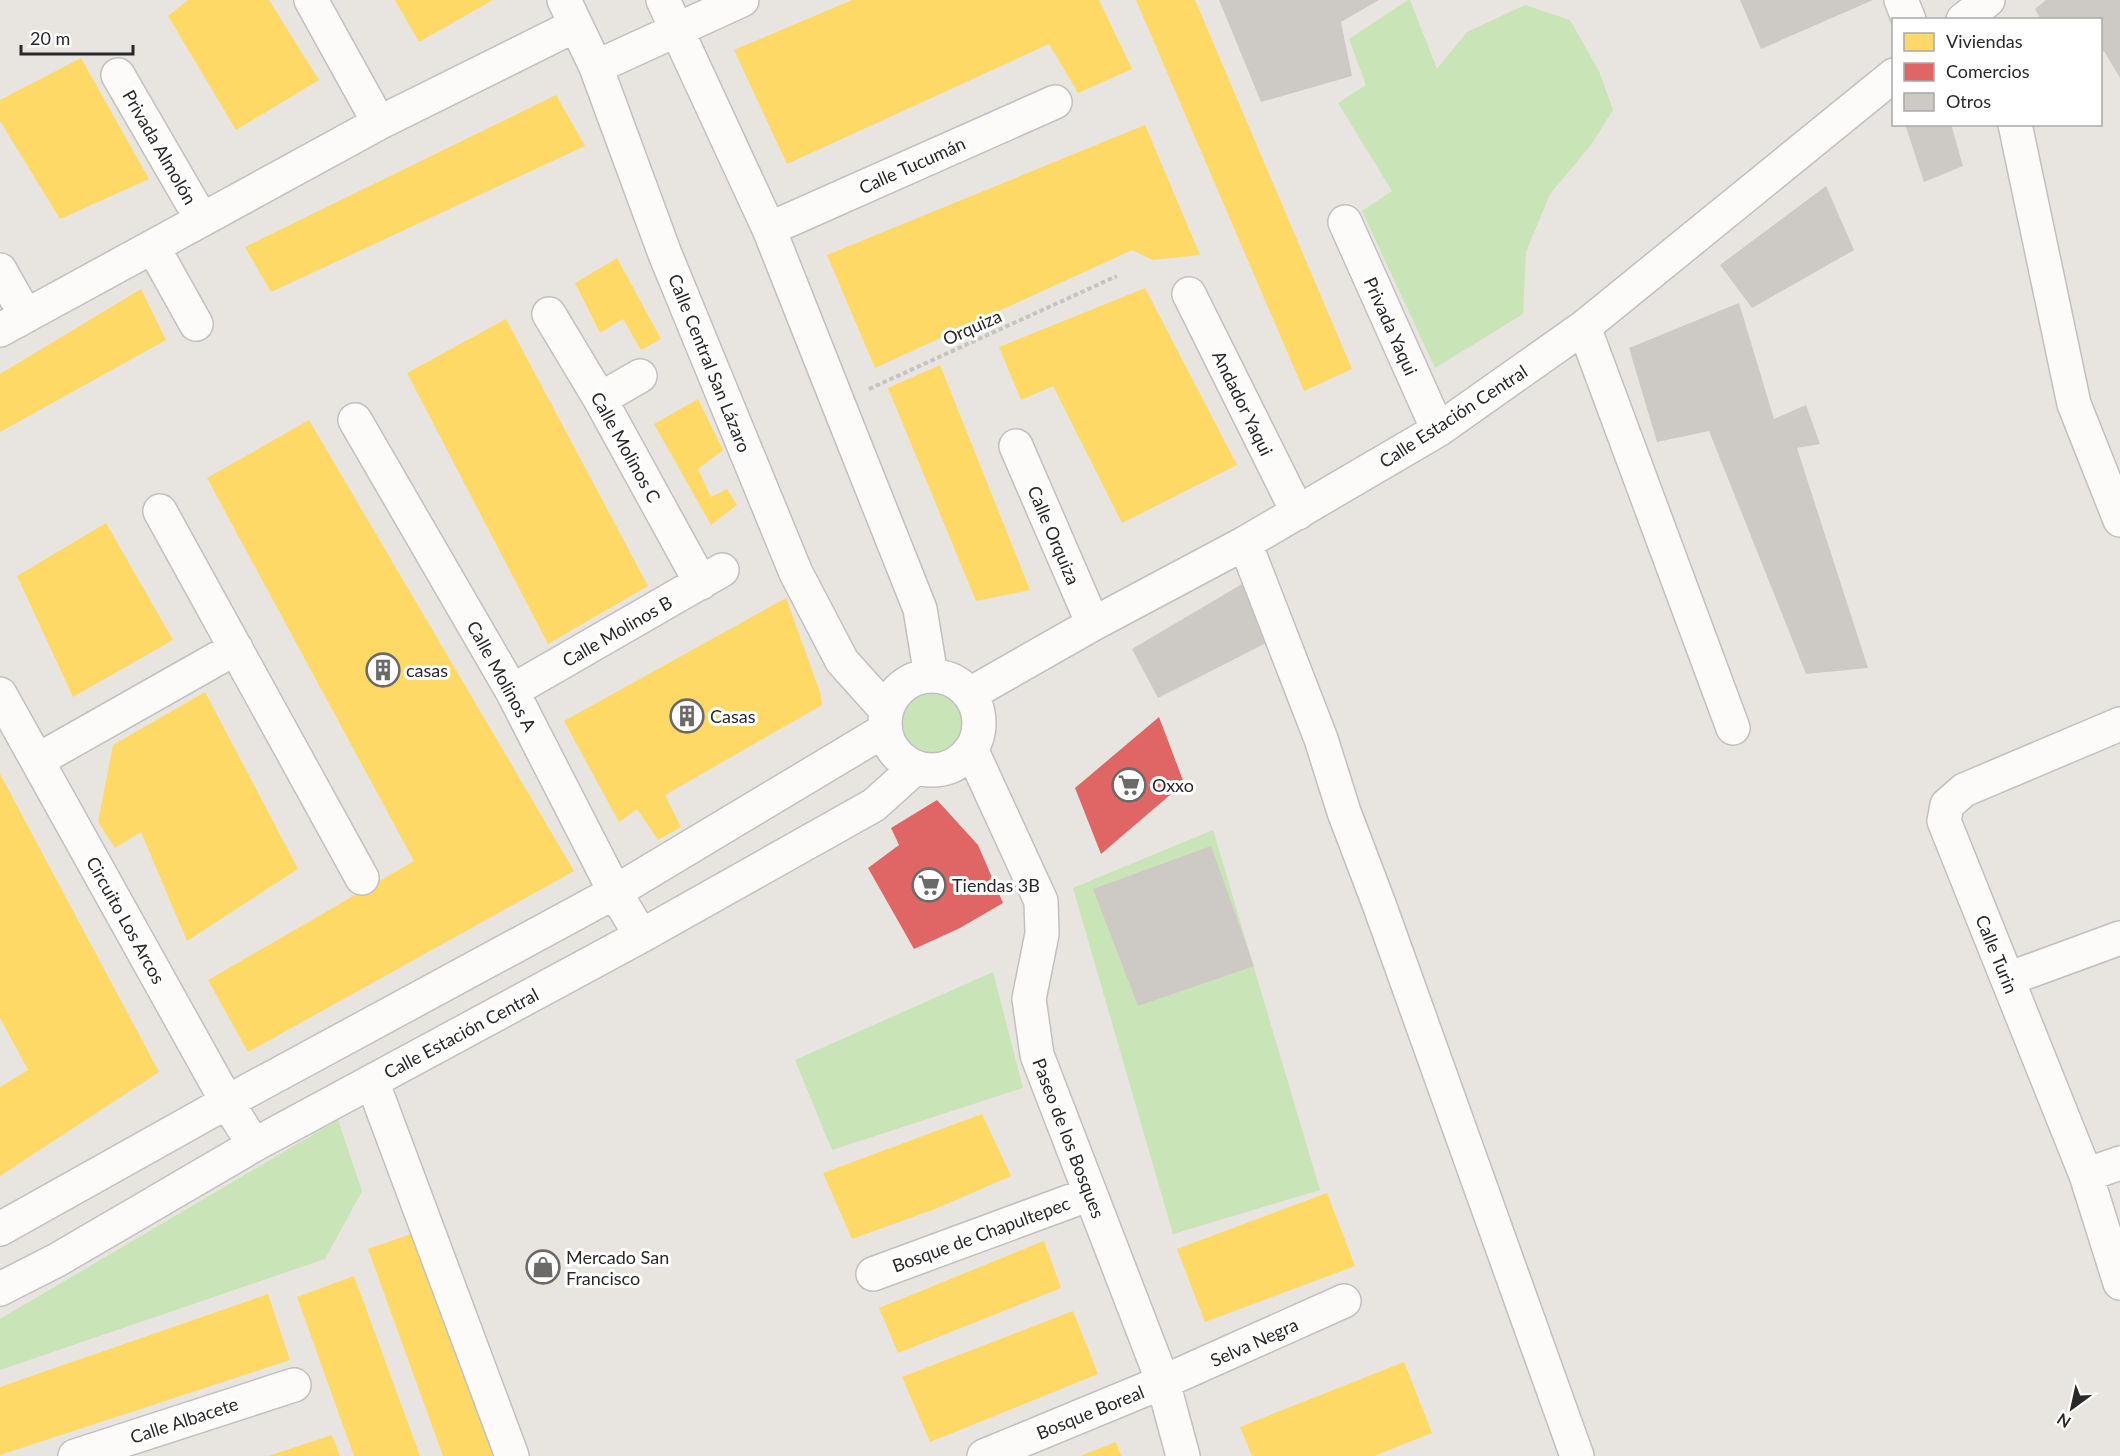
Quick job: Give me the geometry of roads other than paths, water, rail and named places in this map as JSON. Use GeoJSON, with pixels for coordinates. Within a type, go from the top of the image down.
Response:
{"type":"FeatureCollection","features":[{"type":"Feature","properties":{"kind":"street"},"geometry":{"type":"LineString","coordinates":[[311,0],[380,123]]}},
{"type":"Feature","properties":{"kind":"street"},"geometry":{"type":"LineString","coordinates":[[663,0],[769,229],[838,402],[920,609],[931,676]]}},
{"type":"Feature","properties":{"kind":"street"},"geometry":{"type":"LineString","coordinates":[[596,67],[742,0]]}},
{"type":"Feature","properties":{"kind":"street"},"geometry":{"type":"LineString","coordinates":[[1901,0],[1908,18]]}},
{"type":"Feature","properties":{"kind":"street"},"geometry":{"type":"LineString","coordinates":[[1966,18],[1989,0],[1993,18]]}},
{"type":"Feature","properties":{"kind":"street"},"geometry":{"type":"LineString","coordinates":[[0,270],[13,323],[380,123],[570,13]]}},
{"type":"Feature","properties":{"kind":"street","name":"Calle Central San Lázaro"},"geometry":{"type":"LineString","coordinates":[[570,13],[596,67],[665,254],[796,573],[842,661],[885,720]]}},
{"type":"Feature","properties":{"kind":"street","name":"Privada Almolón"},"geometry":{"type":"LineString","coordinates":[[118,75],[202,220]]}},
{"type":"Feature","properties":{"kind":"street","name":"Calle Estación Central"},"geometry":{"type":"LineString","coordinates":[[970,694],[1093,624],[1245,543],[1438,430],[1584,327],[1892,76]]}},
{"type":"Feature","properties":{"kind":"street","name":"Calle Tucumán"},"geometry":{"type":"LineString","coordinates":[[769,229],[1055,102]]}},
{"type":"Feature","properties":{"kind":"street"},"geometry":{"type":"LineString","coordinates":[[2014,126],[2074,404],[2120,520]]}},
{"type":"Feature","properties":{"kind":"street","name":"Privada Yaqui"},"geometry":{"type":"LineString","coordinates":[[1345,222],[1438,430]]}},
{"type":"Feature","properties":{"kind":"street"},"geometry":{"type":"LineString","coordinates":[[153,247],[195,324]]}},
{"type":"Feature","properties":{"kind":"street","name":"Andador Yaqui"},"geometry":{"type":"LineString","coordinates":[[1189,294],[1298,513]]}},
{"type":"Feature","properties":{"kind":"street","name":"Calle Molinos C"},"geometry":{"type":"LineString","coordinates":[[549,314],[711,576]]}},
{"type":"Feature","properties":{"kind":"street"},"geometry":{"type":"LineString","coordinates":[[1584,327],[1733,728]]}},
{"type":"Feature","properties":{"kind":"street"},"geometry":{"type":"LineString","coordinates":[[600,399],[640,376]]}},
{"type":"Feature","properties":{"kind":"street","name":"Calle Molinos A"},"geometry":{"type":"LineString","coordinates":[[355,420],[512,691],[615,892],[641,936]]}},
{"type":"Feature","properties":{"kind":"street","name":"Calle Orquiza"},"geometry":{"type":"LineString","coordinates":[[1016,446],[1093,624]]}},
{"type":"Feature","properties":{"kind":"street"},"geometry":{"type":"LineString","coordinates":[[160,511],[362,878]]}},
{"type":"Feature","properties":{"kind":"street"},"geometry":{"type":"LineString","coordinates":[[1245,543],[1321,739],[1344,812],[1576,1456]]}},
{"type":"Feature","properties":{"kind":"street","name":"Calle Molinos B"},"geometry":{"type":"LineString","coordinates":[[512,691],[711,576]]}},
{"type":"Feature","properties":{"kind":"street"},"geometry":{"type":"LineString","coordinates":[[38,760],[236,648]]}},
{"type":"Feature","properties":{"kind":"street"},"geometry":{"type":"LineString","coordinates":[[0,1229],[227,1102],[615,892],[885,720],[896,692],[912,680],[931,676],[952,681],[970,694],[979,713],[980,732],[972,751],[956,766],[936,772],[915,768],[894,753],[885,720]]}},
{"type":"Feature","properties":{"kind":"street","name":"Circuito Los Arcos"},"geometry":{"type":"LineString","coordinates":[[0,694],[227,1102],[254,1145]]}},
{"type":"Feature","properties":{"kind":"street","name":"Calle Turin"},"geometry":{"type":"LineString","coordinates":[[2120,724],[1964,790],[1947,805],[1944,821],[2086,1175],[2120,1283]]}},
{"type":"Feature","properties":{"kind":"street","name":"Paseo de los Bosques"},"geometry":{"type":"LineString","coordinates":[[972,751],[1041,901],[1042,934],[1029,999],[1037,1055],[1163,1382],[1183,1456]]}},
{"type":"Feature","properties":{"kind":"street","name":"Calle Estación Central"},"geometry":{"type":"LineString","coordinates":[[0,1289],[57,1260],[254,1145],[641,936],[874,805],[915,768]]}},
{"type":"Feature","properties":{"kind":"street"},"geometry":{"type":"LineString","coordinates":[[2008,979],[2120,938]]}},
{"type":"Feature","properties":{"kind":"street"},"geometry":{"type":"LineString","coordinates":[[372,1081],[512,1456]]}},
{"type":"Feature","properties":{"kind":"street"},"geometry":{"type":"LineString","coordinates":[[2086,1175],[2120,1163]]}},
{"type":"Feature","properties":{"kind":"street","name":"Bosque de Chapultepec"},"geometry":{"type":"LineString","coordinates":[[873,1274],[1090,1194]]}},
{"type":"Feature","properties":{"kind":"street","name":"Selva Negra"},"geometry":{"type":"LineString","coordinates":[[1163,1382],[1344,1301]]}},
{"type":"Feature","properties":{"kind":"street","name":"Bosque Boreal"},"geometry":{"type":"LineString","coordinates":[[984,1456],[1163,1382]]}},
{"type":"Feature","properties":{"kind":"street","name":"Calle Albacete"},"geometry":{"type":"LineString","coordinates":[[75,1456],[294,1385]]}},
{"type":"Feature","properties":{"kind":"place","name":"casas"},"geometry":{"type":"Point","coordinates":[383,670]}},
{"type":"Feature","properties":{"kind":"place","name":"Casas"},"geometry":{"type":"Point","coordinates":[687,716]}},
{"type":"Feature","properties":{"kind":"place","name":"Oxxo"},"geometry":{"type":"Point","coordinates":[1129,785]}},
{"type":"Feature","properties":{"kind":"place","name":"Tiendas 3B"},"geometry":{"type":"Point","coordinates":[929,885]}},
{"type":"Feature","properties":{"kind":"place","name":"Mercado San Francisco"},"geometry":{"type":"Point","coordinates":[543,1267]}}]}
